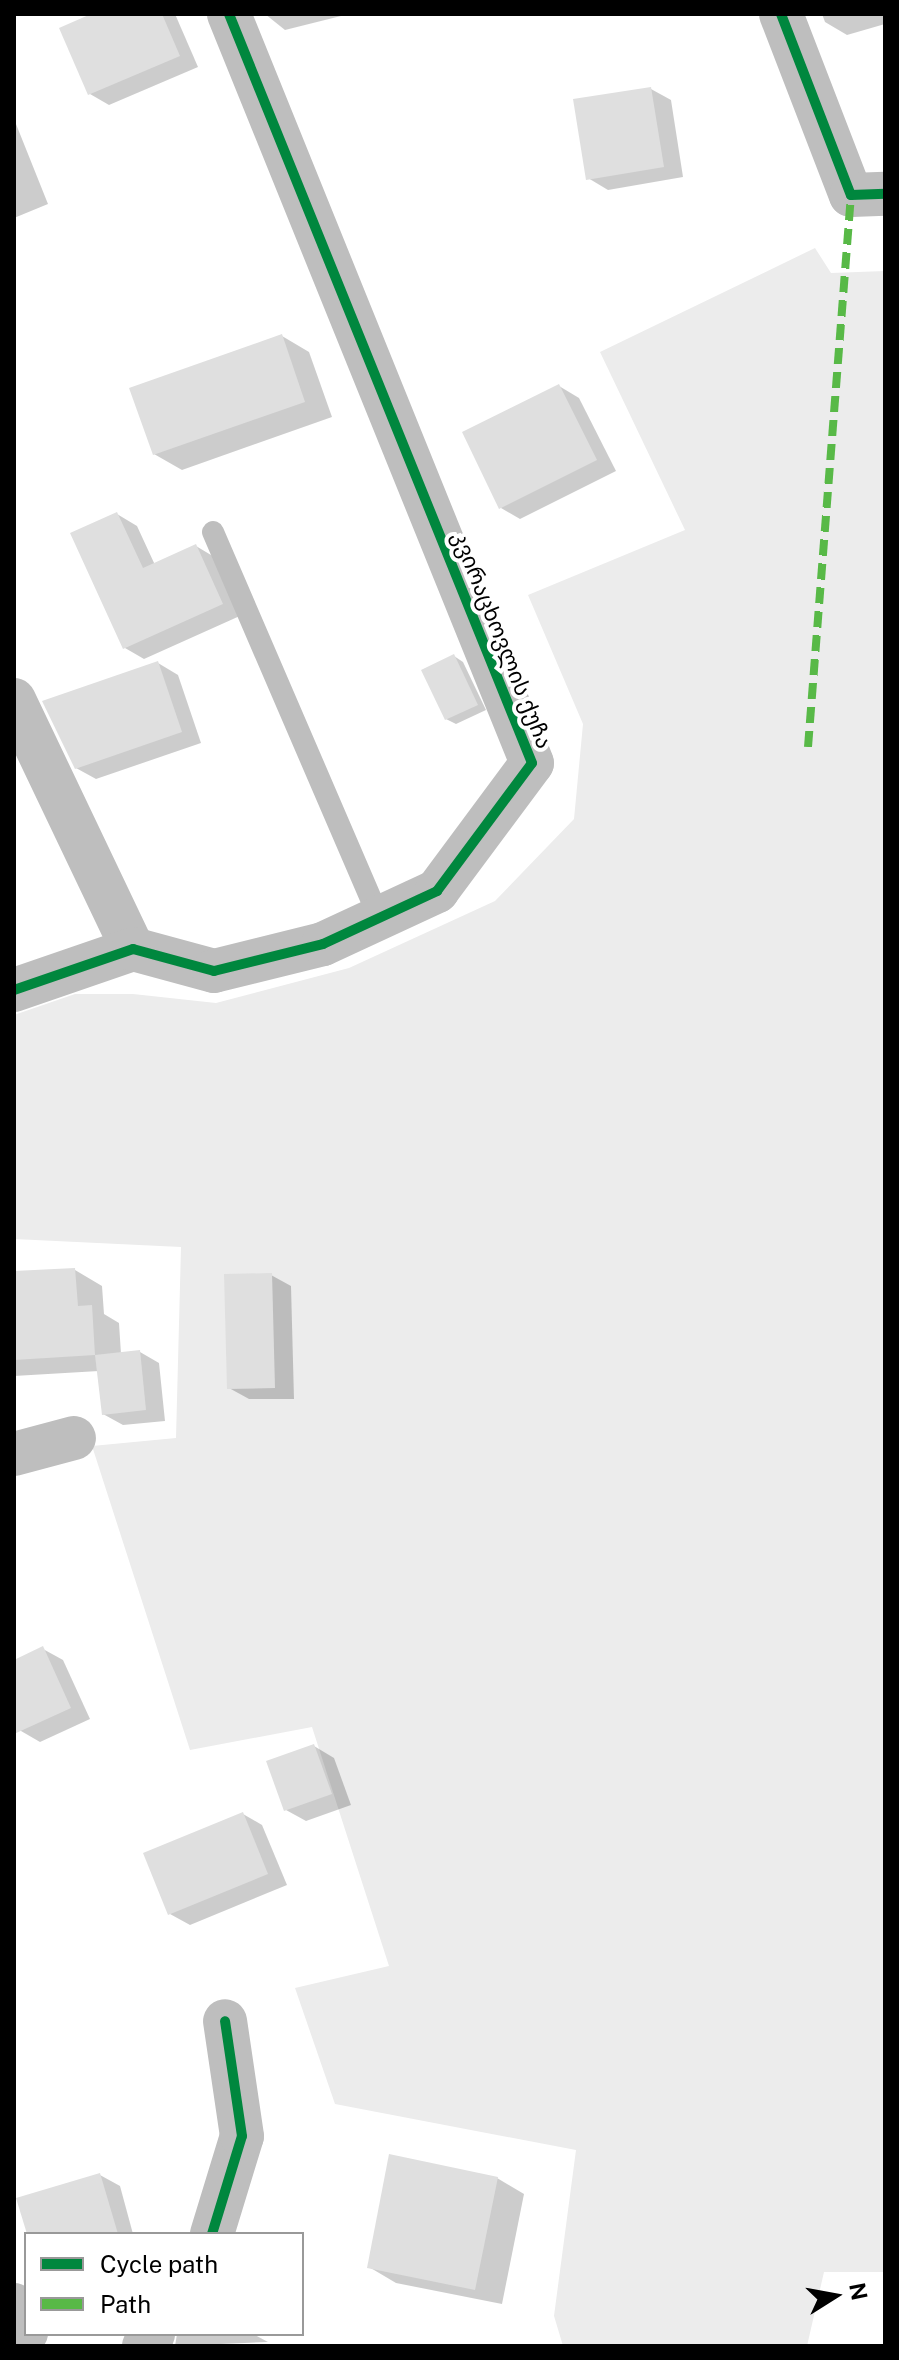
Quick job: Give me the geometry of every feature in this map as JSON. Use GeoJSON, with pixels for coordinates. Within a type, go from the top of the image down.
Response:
{"type":"FeatureCollection","features":[{"type":"Feature","properties":{"kind":"street","name":"კვირაცხოვლის ქუჩა"},"geometry":{"type":"LineString","coordinates":[[133,949],[214,971],[323,944],[437,891],[532,763],[229,14]]}},
{"type":"Feature","properties":{"kind":"street"},"geometry":{"type":"LineString","coordinates":[[781,14],[851,195],[885,194]]}},
{"type":"Feature","properties":{"kind":"street"},"geometry":{"type":"LineString","coordinates":[[14,700],[133,949],[14,990]]}},
{"type":"Feature","properties":{"kind":"street"},"geometry":{"type":"LineString","coordinates":[[14,1454],[74,1438]]}},
{"type":"Feature","properties":{"kind":"street"},"geometry":{"type":"LineString","coordinates":[[213,2232],[242,2136],[225,2021]]}},
{"type":"Feature","properties":{"kind":"street"},"geometry":{"type":"LineString","coordinates":[[14,2305],[24,2328]]}},
{"type":"Feature","properties":{"kind":"lane"},"geometry":{"type":"LineString","coordinates":[[213,532],[379,918]]}},
{"type":"Feature","properties":{"kind":"shaded area"},"geometry":{"type":"Polygon","coordinates":[[[815,248],[831,273],[885,271],[885,2272],[824,2272],[807,2346],[563,2346],[554,2316],[576,2150],[335,2104],[295,1988],[389,1966],[312,1727],[190,1750],[92,1446],[176,1438],[181,1247],[14,1239],[14,1015],[75,994],[133,994],[216,1003],[349,968],[495,901],[574,819],[583,724],[528,595],[685,530],[600,352],[815,248]]]}},
{"type":"Feature","properties":{"kind":"building"},"geometry":{"type":"Polygon","coordinates":[[[91,14],[162,14],[180,56],[88,95],[59,28],[91,14]]]}},
{"type":"Feature","properties":{"kind":"building"},"geometry":{"type":"Polygon","coordinates":[[[651,87],[664,167],[586,180],[573,99],[651,87]]]}},
{"type":"Feature","properties":{"kind":"building"},"geometry":{"type":"Polygon","coordinates":[[[282,334],[305,402],[153,455],[129,388],[282,334]]]}},
{"type":"Feature","properties":{"kind":"building"},"geometry":{"type":"Polygon","coordinates":[[[559,384],[597,460],[499,509],[462,432],[559,384]]]}},
{"type":"Feature","properties":{"kind":"building"},"geometry":{"type":"Polygon","coordinates":[[[117,512],[143,568],[196,544],[223,604],[123,649],[70,533],[117,512]]]}},
{"type":"Feature","properties":{"kind":"building"},"geometry":{"type":"Polygon","coordinates":[[[454,654],[478,705],[445,720],[421,670],[454,654]]]}},
{"type":"Feature","properties":{"kind":"building"},"geometry":{"type":"Polygon","coordinates":[[[158,661],[182,732],[75,769],[42,701],[158,661]]]}},
{"type":"Feature","properties":{"kind":"building"},"geometry":{"type":"Polygon","coordinates":[[[75,1268],[78,1306],[92,1305],[95,1355],[14,1360],[14,1271],[75,1268]]]}},
{"type":"Feature","properties":{"kind":"building"},"geometry":{"type":"Polygon","coordinates":[[[272,1273],[275,1388],[227,1389],[224,1274],[272,1273]]]}},
{"type":"Feature","properties":{"kind":"building"},"geometry":{"type":"Polygon","coordinates":[[[140,1350],[146,1410],[102,1415],[95,1355],[140,1350]]]}},
{"type":"Feature","properties":{"kind":"building"},"geometry":{"type":"Polygon","coordinates":[[[43,1646],[71,1708],[14,1734],[14,1660],[43,1646]]]}},
{"type":"Feature","properties":{"kind":"building"},"geometry":{"type":"Polygon","coordinates":[[[314,1744],[332,1794],[284,1811],[266,1761],[314,1744]]]}},
{"type":"Feature","properties":{"kind":"building"},"geometry":{"type":"Polygon","coordinates":[[[243,1812],[268,1874],[168,1915],[143,1853],[243,1812]]]}},
{"type":"Feature","properties":{"kind":"building"},"geometry":{"type":"Polygon","coordinates":[[[389,2154],[498,2177],[475,2290],[367,2268],[389,2154]]]}},
{"type":"Feature","properties":{"kind":"building"},"geometry":{"type":"Polygon","coordinates":[[[100,2173],[117,2232],[26,2232],[16,2198],[100,2173]]]}},
{"type":"Feature","properties":{"kind":"marked path"},"geometry":{"type":"LineString","coordinates":[[808,747],[851,195]]}},
{"type":"Feature","properties":{"kind":"cycle path"},"geometry":{"type":"LineString","coordinates":[[14,990],[133,949],[214,971],[323,944],[437,891],[532,763],[229,14]]}},
{"type":"Feature","properties":{"kind":"cycle path"},"geometry":{"type":"LineString","coordinates":[[781,14],[851,195],[885,194]]}},
{"type":"Feature","properties":{"kind":"cycle path"},"geometry":{"type":"LineString","coordinates":[[213,2232],[242,2136],[225,2021]]}}]}
